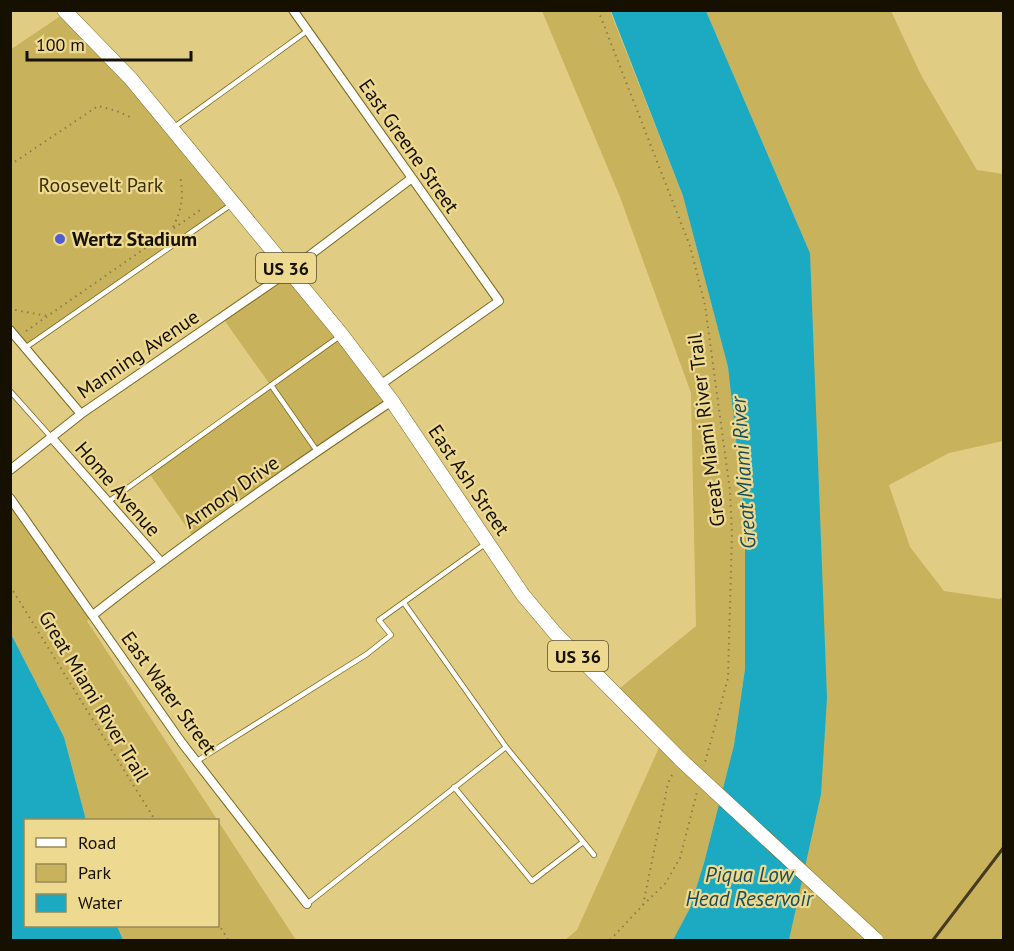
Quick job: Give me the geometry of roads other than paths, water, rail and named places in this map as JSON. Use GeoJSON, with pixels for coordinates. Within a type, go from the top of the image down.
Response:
{"type":"FeatureCollection","features":[{"type":"Feature","properties":{"kind":"main road","name":"East Ash Street"},"geometry":{"type":"LineString","coordinates":[[66,11],[130,79],[342,335],[392,401],[523,595],[555,633],[681,760],[876,940]]}},
{"type":"Feature","properties":{"kind":"street","name":"East Greene Street"},"geometry":{"type":"LineString","coordinates":[[293,10],[499,301],[380,385]]}},
{"type":"Feature","properties":{"kind":"street","name":"Manning Avenue"},"geometry":{"type":"LineString","coordinates":[[10,470],[81,414],[289,271],[412,178]]}},
{"type":"Feature","properties":{"kind":"street","name":"Home Avenue"},"geometry":{"type":"LineString","coordinates":[[10,330],[81,414]]}},
{"type":"Feature","properties":{"kind":"street","name":"Armory Drive"},"geometry":{"type":"LineString","coordinates":[[93,615],[161,562],[317,451],[392,401]]}},
{"type":"Feature","properties":{"kind":"street","name":"Home Avenue"},"geometry":{"type":"LineString","coordinates":[[51,437],[161,562]]}},
{"type":"Feature","properties":{"kind":"street","name":"East Water Street"},"geometry":{"type":"LineString","coordinates":[[10,498],[197,761],[307,904]]}},
{"type":"Feature","properties":{"kind":"lane"},"geometry":{"type":"LineString","coordinates":[[172,129],[307,31]]}},
{"type":"Feature","properties":{"kind":"lane"},"geometry":{"type":"LineString","coordinates":[[25,348],[232,204]]}},
{"type":"Feature","properties":{"kind":"lane"},"geometry":{"type":"LineString","coordinates":[[108,502],[342,335]]}},
{"type":"Feature","properties":{"kind":"lane"},"geometry":{"type":"LineString","coordinates":[[271,385],[317,451]]}},
{"type":"Feature","properties":{"kind":"lane"},"geometry":{"type":"LineString","coordinates":[[10,391],[51,437]]}},
{"type":"Feature","properties":{"kind":"lane"},"geometry":{"type":"LineString","coordinates":[[197,761],[367,654],[392,635],[379,620],[487,542]]}},
{"type":"Feature","properties":{"kind":"lane"},"geometry":{"type":"LineString","coordinates":[[404,603],[506,747],[594,855]]}},
{"type":"Feature","properties":{"kind":"lane"},"geometry":{"type":"LineString","coordinates":[[307,904],[506,747]]}},
{"type":"Feature","properties":{"kind":"lane"},"geometry":{"type":"LineString","coordinates":[[454,787],[532,881],[584,842]]}},
{"type":"Feature","properties":{"kind":"water"},"geometry":{"type":"Polygon","coordinates":[[[611,11],[706,11],[810,253],[827,698],[821,794],[789,940],[673,940],[690,908],[734,745],[745,669],[745,521],[728,367],[683,196],[611,11]]]}},
{"type":"Feature","properties":{"kind":"water"},"geometry":{"type":"Polygon","coordinates":[[[11,634],[64,737],[86,819],[24,819],[24,927],[117,927],[123,940],[11,940],[11,634]]]}},
{"type":"Feature","properties":{"kind":"railway"},"geometry":{"type":"LineString","coordinates":[[933,940],[1004,847]]}},
{"type":"Feature","properties":{"kind":"place","name":"Wertz Stadium"},"geometry":{"type":"Point","coordinates":[60,239]}},
{"type":"Feature","properties":{"kind":"park label","name":"Roosevelt Park"},"geometry":{"type":"Point","coordinates":[101,185]}},
{"type":"Feature","properties":{"kind":"water label","name":"Great Miami River"},"geometry":{"type":"Point","coordinates":[743,473]}},
{"type":"Feature","properties":{"kind":"water label","name":"Piqua Low Head Reservoir"},"geometry":{"type":"Point","coordinates":[749,886]}}]}
